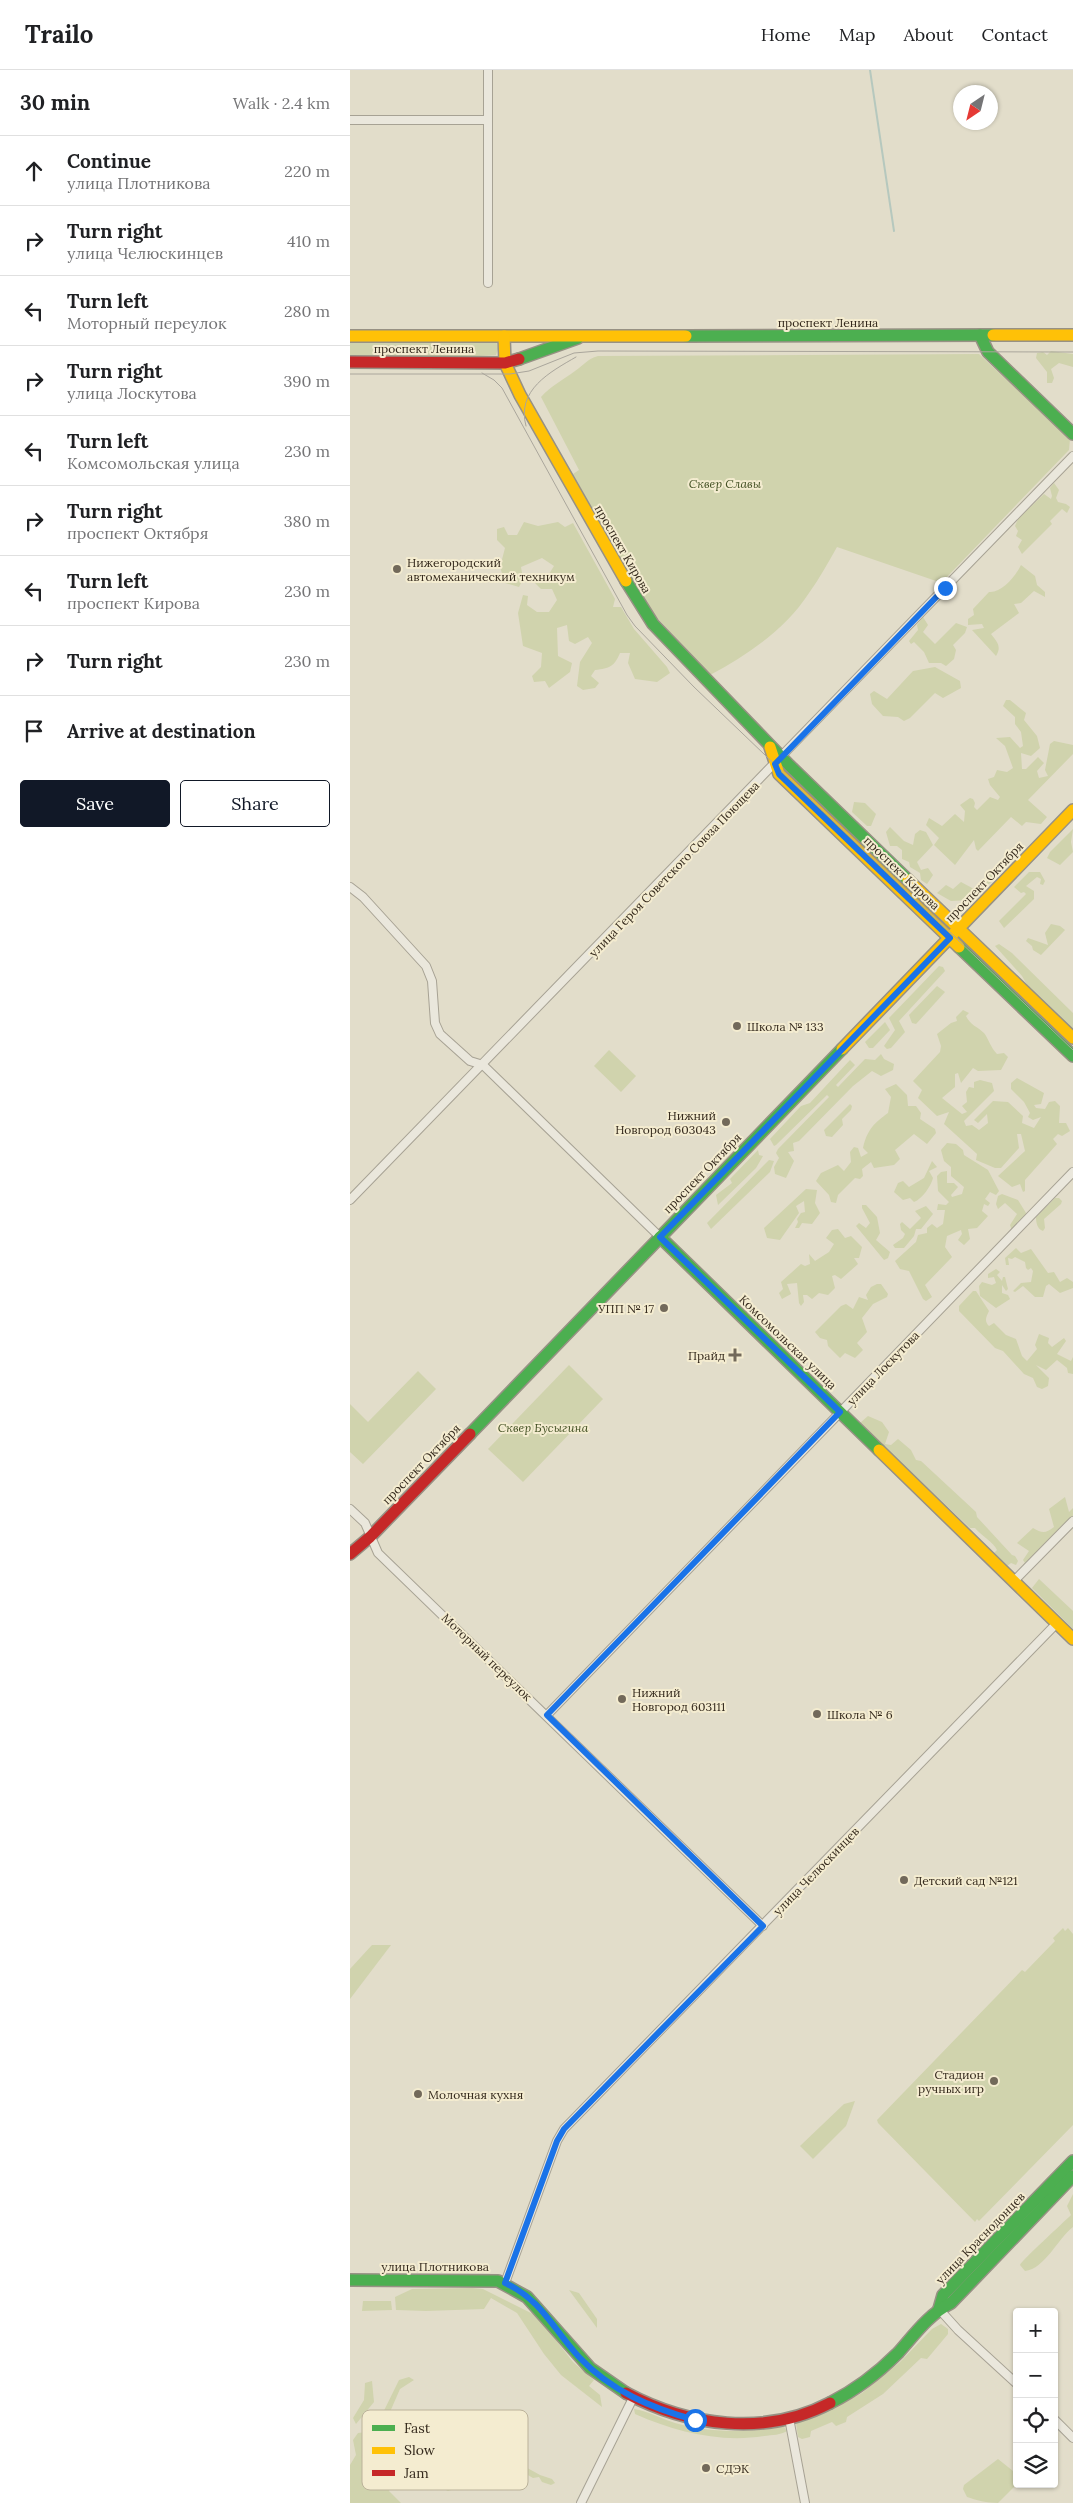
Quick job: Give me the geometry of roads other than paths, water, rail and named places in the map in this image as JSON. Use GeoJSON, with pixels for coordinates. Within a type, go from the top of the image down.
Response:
{"type":"FeatureCollection","features":[{"type":"Feature","properties":{"kind":"main road"},"geometry":{"type":"LineString","coordinates":[[980,335],[988,352],[1073,434]]}},
{"type":"Feature","properties":{"kind":"main road","name":"проспект Ленина"},"geometry":{"type":"LineString","coordinates":[[350,336],[1073,335]]}},
{"type":"Feature","properties":{"kind":"main road","name":"проспект Кирова"},"geometry":{"type":"LineString","coordinates":[[504,336],[505,363],[520,395],[640,608],[667,641],[769,743],[779,761],[959,928],[1073,1038]]}},
{"type":"Feature","properties":{"kind":"main road","name":"проспект Ленина"},"geometry":{"type":"LineString","coordinates":[[350,362],[505,363],[532,356],[583,336]]}},
{"type":"Feature","properties":{"kind":"main road","name":"проспект Кирова"},"geometry":{"type":"LineString","coordinates":[[779,761],[779,774],[1073,1056]]}},
{"type":"Feature","properties":{"kind":"main road","name":"проспект Октября"},"geometry":{"type":"LineString","coordinates":[[350,1554],[370,1536],[1073,810]]}},
{"type":"Feature","properties":{"kind":"main road","name":"Комсомольская улица"},"geometry":{"type":"LineString","coordinates":[[660,1237],[1073,1639]]}},
{"type":"Feature","properties":{"kind":"main road","name":"улица Краснодонцев"},"geometry":{"type":"LineString","coordinates":[[939,2309],[943,2295],[1073,2161]]}},
{"type":"Feature","properties":{"kind":"main road","name":"улица Краснодонцев"},"geometry":{"type":"LineString","coordinates":[[939,2309],[951,2303],[1073,2176]]}},
{"type":"Feature","properties":{"kind":"main road","name":"улица Плотникова"},"geometry":{"type":"LineString","coordinates":[[350,2280],[476,2279],[505,2283],[516,2288],[539,2306],[589,2367],[609,2383],[633,2398],[661,2411],[695,2420],[725,2424],[789,2418],[826,2405],[864,2382],[939,2309]]}},
{"type":"Feature","properties":{"kind":"street"},"geometry":{"type":"LineString","coordinates":[[488,70],[488,283]]}},
{"type":"Feature","properties":{"kind":"street"},"geometry":{"type":"LineString","coordinates":[[350,120],[488,120]]}},
{"type":"Feature","properties":{"kind":"street","name":"улица Героя Советского Союза Поющева"},"geometry":{"type":"LineString","coordinates":[[350,1200],[779,761],[1073,456]]}},
{"type":"Feature","properties":{"kind":"street"},"geometry":{"type":"LineString","coordinates":[[350,887],[363,897],[426,966],[432,981],[435,1023],[440,1034],[470,1061],[483,1065]]}},
{"type":"Feature","properties":{"kind":"street","name":"Комсомольская улица"},"geometry":{"type":"LineString","coordinates":[[483,1065],[660,1237]]}},
{"type":"Feature","properties":{"kind":"street","name":"улица Лоскутова"},"geometry":{"type":"LineString","coordinates":[[547,1715],[1073,1172]]}},
{"type":"Feature","properties":{"kind":"street","name":"Моторный переулок"},"geometry":{"type":"LineString","coordinates":[[350,1509],[365,1523],[378,1553],[763,1926]]}},
{"type":"Feature","properties":{"kind":"street"},"geometry":{"type":"LineString","coordinates":[[1014,1581],[1073,1521]]}},
{"type":"Feature","properties":{"kind":"street","name":"улица Челюскинцев"},"geometry":{"type":"LineString","coordinates":[[505,2283],[557,2141],[564,2129],[1057,1623]]}},
{"type":"Feature","properties":{"kind":"street"},"geometry":{"type":"LineString","coordinates":[[939,2309],[1013,2380]]}},
{"type":"Feature","properties":{"kind":"street"},"geometry":{"type":"LineString","coordinates":[[581,2503],[633,2398]]}},
{"type":"Feature","properties":{"kind":"street"},"geometry":{"type":"LineString","coordinates":[[789,2418],[805,2503]]}},
{"type":"Feature","properties":{"kind":"street"},"geometry":{"type":"LineString","coordinates":[[1058,2423],[1073,2438]]}},
{"type":"Feature","properties":{"kind":"waterway"},"geometry":{"type":"LineString","coordinates":[[870,70],[894,231]]}},
{"type":"Feature","properties":{"kind":"tram line"},"geometry":{"type":"LineString","coordinates":[[350,374],[510,374],[529,371],[574,353],[598,351],[1073,352]]}},
{"type":"Feature","properties":{"kind":"tram line"},"geometry":{"type":"LineString","coordinates":[[526,426],[524,413],[526,402],[531,392],[546,376],[576,357]]}},
{"type":"Feature","properties":{"kind":"tram line"},"geometry":{"type":"LineString","coordinates":[[482,373],[494,380],[502,388],[627,615],[635,626],[694,687],[1073,1050]]}},
{"type":"Feature","properties":{"kind":"place","name":"Нижегородский автомеханический техникум"},"geometry":{"type":"Point","coordinates":[397,569]}},
{"type":"Feature","properties":{"kind":"place","name":"Школа № 133"},"geometry":{"type":"Point","coordinates":[737,1026]}},
{"type":"Feature","properties":{"kind":"place","name":"Нижний Новгород 603043"},"geometry":{"type":"Point","coordinates":[726,1122]}},
{"type":"Feature","properties":{"kind":"place","name":"УПП № 17"},"geometry":{"type":"Point","coordinates":[664,1308]}},
{"type":"Feature","properties":{"kind":"place","name":"Прайд"},"geometry":{"type":"Point","coordinates":[735,1355]}},
{"type":"Feature","properties":{"kind":"place","name":"Нижний Новгород 603111"},"geometry":{"type":"Point","coordinates":[622,1699]}},
{"type":"Feature","properties":{"kind":"place","name":"Школа № 6"},"geometry":{"type":"Point","coordinates":[817,1714]}},
{"type":"Feature","properties":{"kind":"place","name":"Детский сад №121"},"geometry":{"type":"Point","coordinates":[904,1880]}},
{"type":"Feature","properties":{"kind":"place","name":"Стадион ручных игр"},"geometry":{"type":"Point","coordinates":[994,2081]}},
{"type":"Feature","properties":{"kind":"place","name":"Молочная кухня"},"geometry":{"type":"Point","coordinates":[418,2094]}},
{"type":"Feature","properties":{"kind":"place","name":"СДЭК"},"geometry":{"type":"Point","coordinates":[706,2468]}},
{"type":"Feature","properties":{"kind":"park label","name":"Сквер Славы"},"geometry":{"type":"Point","coordinates":[725,483]}},
{"type":"Feature","properties":{"kind":"park label","name":"Сквер Бусыгина"},"geometry":{"type":"Point","coordinates":[543,1427]}}]}
